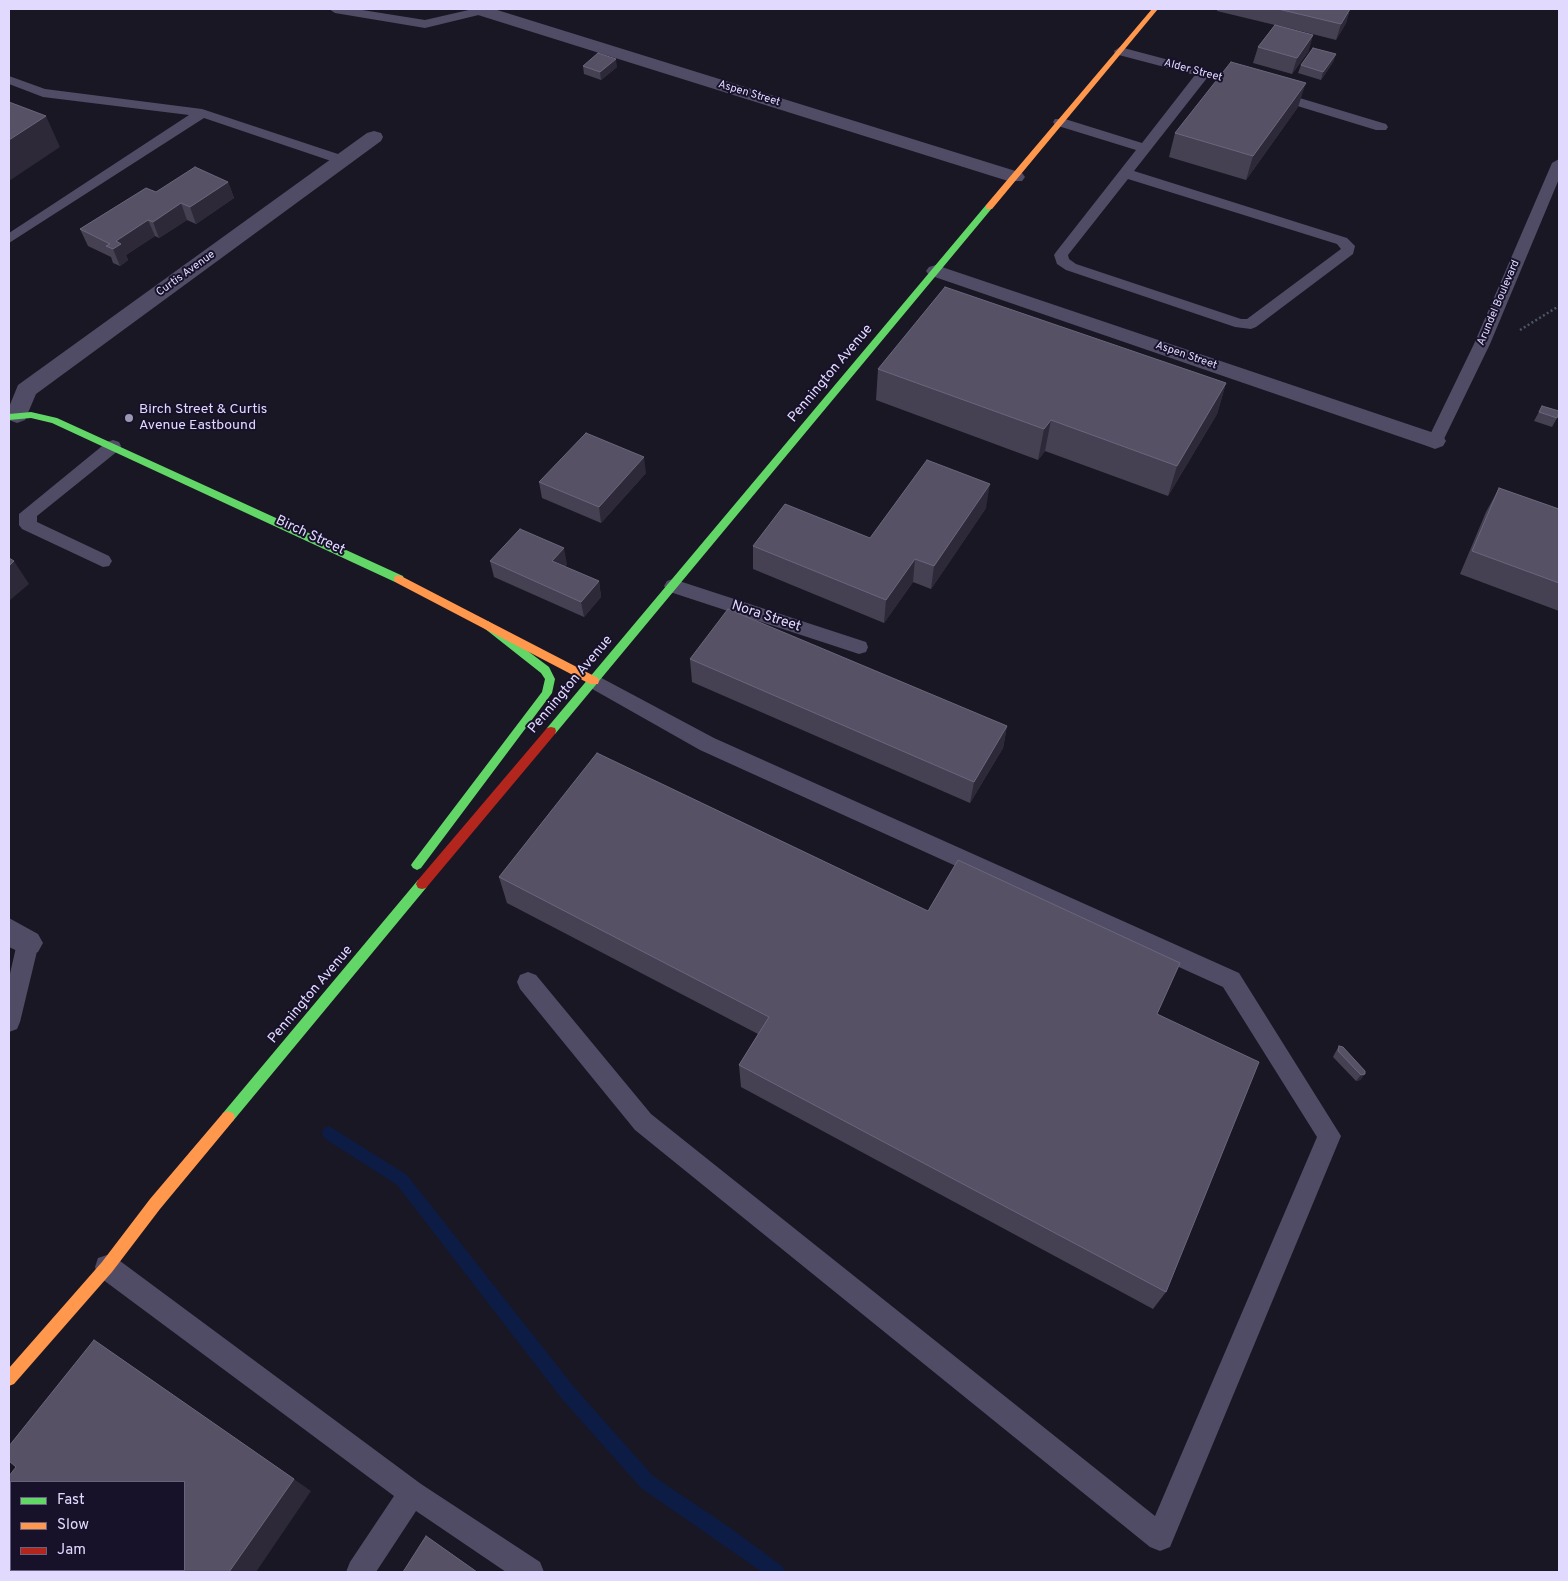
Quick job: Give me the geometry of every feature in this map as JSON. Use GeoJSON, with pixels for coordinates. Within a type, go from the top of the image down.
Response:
{"type":"FeatureCollection","features":[{"type":"Feature","properties":{"kind":"main road","name":"Pennington Avenue"},"geometry":{"type":"LineString","coordinates":[[9,1379],[107,1268],[155,1204],[1155,9]]}},
{"type":"Feature","properties":{"kind":"main road","name":"Birch Street"},"geometry":{"type":"LineString","coordinates":[[13,416],[54,420],[113,446],[376,567],[594,681]]}},
{"type":"Feature","properties":{"kind":"main road"},"geometry":{"type":"LineString","coordinates":[[409,875],[536,710],[547,693],[550,679],[546,670],[488,625]]}},
{"type":"Feature","properties":{"kind":"main road"},"geometry":{"type":"LineString","coordinates":[[155,1204],[342,961]]}},
{"type":"Feature","properties":{"kind":"street","name":"Aspen Street"},"geometry":{"type":"LineString","coordinates":[[485,10],[1015,177]]}},
{"type":"Feature","properties":{"kind":"street","name":"Curtis Avenue"},"geometry":{"type":"LineString","coordinates":[[13,416],[18,389],[374,137]]}},
{"type":"Feature","properties":{"kind":"street","name":"Aspen Street"},"geometry":{"type":"LineString","coordinates":[[936,271],[1435,441]]}},
{"type":"Feature","properties":{"kind":"lane"},"geometry":{"type":"LineString","coordinates":[[335,9],[425,24],[485,10]]}},
{"type":"Feature","properties":{"kind":"lane","name":"Alder Street"},"geometry":{"type":"LineString","coordinates":[[1120,51],[1260,90],[1381,127]]}},
{"type":"Feature","properties":{"kind":"lane"},"geometry":{"type":"LineString","coordinates":[[1125,173],[1342,241],[1348,246],[1348,250],[1252,324],[1240,324],[1071,267],[1062,261],[1061,255],[1125,173],[1204,74]]}},
{"type":"Feature","properties":{"kind":"lane"},"geometry":{"type":"LineString","coordinates":[[9,80],[43,93],[202,113],[342,160]]}},
{"type":"Feature","properties":{"kind":"lane"},"geometry":{"type":"LineString","coordinates":[[9,239],[202,113]]}},
{"type":"Feature","properties":{"kind":"lane"},"geometry":{"type":"LineString","coordinates":[[1060,122],[1145,148]]}},
{"type":"Feature","properties":{"kind":"lane","name":"Arundel Boulevard"},"geometry":{"type":"LineString","coordinates":[[1435,441],[1482,344],[1559,163]]}},
{"type":"Feature","properties":{"kind":"lane"},"geometry":{"type":"LineString","coordinates":[[103,561],[28,525],[28,514],[113,446]]}},
{"type":"Feature","properties":{"kind":"lane","name":"Nora Street"},"geometry":{"type":"LineString","coordinates":[[673,586],[859,647]]}},
{"type":"Feature","properties":{"kind":"lane"},"geometry":{"type":"LineString","coordinates":[[528,982],[643,1122],[1160,1537],[1329,1136],[1231,980],[707,744],[594,681]]}},
{"type":"Feature","properties":{"kind":"lane"},"geometry":{"type":"LineString","coordinates":[[9,1022],[18,937]]}},
{"type":"Feature","properties":{"kind":"lane"},"geometry":{"type":"LineString","coordinates":[[107,1268],[412,1493],[530,1572]]}},
{"type":"Feature","properties":{"kind":"lane"},"geometry":{"type":"LineString","coordinates":[[360,1572],[412,1493]]}},
{"type":"Feature","properties":{"kind":"building"},"geometry":{"type":"Polygon","coordinates":[[[1278,9],[1350,9],[1341,24],[1278,9]]]}},
{"type":"Feature","properties":{"kind":"building"},"geometry":{"type":"Polygon","coordinates":[[[1275,25],[1313,35],[1297,58],[1258,47],[1275,25]]]}},
{"type":"Feature","properties":{"kind":"building"},"geometry":{"type":"Polygon","coordinates":[[[1313,48],[1336,54],[1323,72],[1301,65],[1313,48]]]}},
{"type":"Feature","properties":{"kind":"building"},"geometry":{"type":"Polygon","coordinates":[[[598,53],[616,59],[600,72],[583,66],[598,53]]]}},
{"type":"Feature","properties":{"kind":"building"},"geometry":{"type":"Polygon","coordinates":[[[1231,62],[1306,83],[1253,156],[1175,133],[1231,62]]]}},
{"type":"Feature","properties":{"kind":"building"},"geometry":{"type":"Polygon","coordinates":[[[9,102],[46,116],[9,140],[9,102]]]}},
{"type":"Feature","properties":{"kind":"building"},"geometry":{"type":"Polygon","coordinates":[[[195,167],[228,182],[190,207],[181,203],[153,222],[148,220],[116,241],[121,244],[113,249],[106,246],[110,244],[80,229],[146,188],[156,192],[195,167]]]}},
{"type":"Feature","properties":{"kind":"building"},"geometry":{"type":"Polygon","coordinates":[[[945,287],[1226,383],[1177,466],[1051,420],[1044,429],[878,369],[945,287]]]}},
{"type":"Feature","properties":{"kind":"building"},"geometry":{"type":"Polygon","coordinates":[[[1542,406],[1559,411],[1557,418],[1539,412],[1542,406]]]}},
{"type":"Feature","properties":{"kind":"building"},"geometry":{"type":"Polygon","coordinates":[[[586,433],[644,457],[599,507],[539,482],[586,433]]]}},
{"type":"Feature","properties":{"kind":"building"},"geometry":{"type":"Polygon","coordinates":[[[927,460],[990,484],[934,566],[915,559],[886,600],[753,546],[785,504],[870,538],[927,460]]]}},
{"type":"Feature","properties":{"kind":"building"},"geometry":{"type":"Polygon","coordinates":[[[1499,488],[1559,509],[1559,583],[1472,551],[1499,488]]]}},
{"type":"Feature","properties":{"kind":"building"},"geometry":{"type":"Polygon","coordinates":[[[520,529],[564,548],[552,561],[599,581],[581,602],[490,561],[520,529]]]}},
{"type":"Feature","properties":{"kind":"building"},"geometry":{"type":"Polygon","coordinates":[[[9,558],[14,561],[9,566],[9,558]]]}},
{"type":"Feature","properties":{"kind":"building"},"geometry":{"type":"Polygon","coordinates":[[[728,609],[1007,726],[974,782],[690,659],[728,609]]]}},
{"type":"Feature","properties":{"kind":"building"},"geometry":{"type":"Polygon","coordinates":[[[597,753],[928,911],[958,860],[1180,963],[1157,1014],[1259,1062],[1166,1292],[739,1065],[769,1017],[499,877],[597,753]]]}},
{"type":"Feature","properties":{"kind":"building"},"geometry":{"type":"Polygon","coordinates":[[[1339,1046],[1343,1047],[1365,1071],[1365,1074],[1361,1075],[1338,1051],[1339,1046]]]}},
{"type":"Feature","properties":{"kind":"building"},"geometry":{"type":"Polygon","coordinates":[[[94,1340],[294,1479],[229,1572],[102,1572],[185,1571],[185,1481],[10,1481],[10,1571],[45,1571],[9,1572],[9,1476],[16,1467],[9,1461],[9,1446],[94,1340]]]}},
{"type":"Feature","properties":{"kind":"building"},"geometry":{"type":"Polygon","coordinates":[[[426,1536],[477,1572],[403,1572],[426,1536]]]}},
{"type":"Feature","properties":{"kind":"waterway"},"geometry":{"type":"LineString","coordinates":[[329,1133],[402,1180],[568,1393],[647,1482],[723,1533],[776,1572]]}},
{"type":"Feature","properties":{"kind":"traffic: fast"},"geometry":{"type":"LineString","coordinates":[[551,731],[989,207]]}},
{"type":"Feature","properties":{"kind":"traffic: fast"},"geometry":{"type":"LineString","coordinates":[[9,417],[31,415],[54,420],[399,579]]}},
{"type":"Feature","properties":{"kind":"traffic: fast"},"geometry":{"type":"LineString","coordinates":[[417,865],[547,693],[550,679],[545,670],[488,625]]}},
{"type":"Feature","properties":{"kind":"traffic: fast"},"geometry":{"type":"LineString","coordinates":[[228,1117],[422,884]]}},
{"type":"Feature","properties":{"kind":"traffic: slow"},"geometry":{"type":"LineString","coordinates":[[989,207],[1155,9]]}},
{"type":"Feature","properties":{"kind":"traffic: slow"},"geometry":{"type":"LineString","coordinates":[[399,579],[594,681]]}},
{"type":"Feature","properties":{"kind":"traffic: slow"},"geometry":{"type":"LineString","coordinates":[[9,1379],[107,1267],[155,1204],[228,1117]]}},
{"type":"Feature","properties":{"kind":"traffic: jam"},"geometry":{"type":"LineString","coordinates":[[422,884],[551,731]]}},
{"type":"Feature","properties":{"kind":"place","name":"Birch Street & Curtis Avenue Eastbound"},"geometry":{"type":"Point","coordinates":[129,418]}}]}
